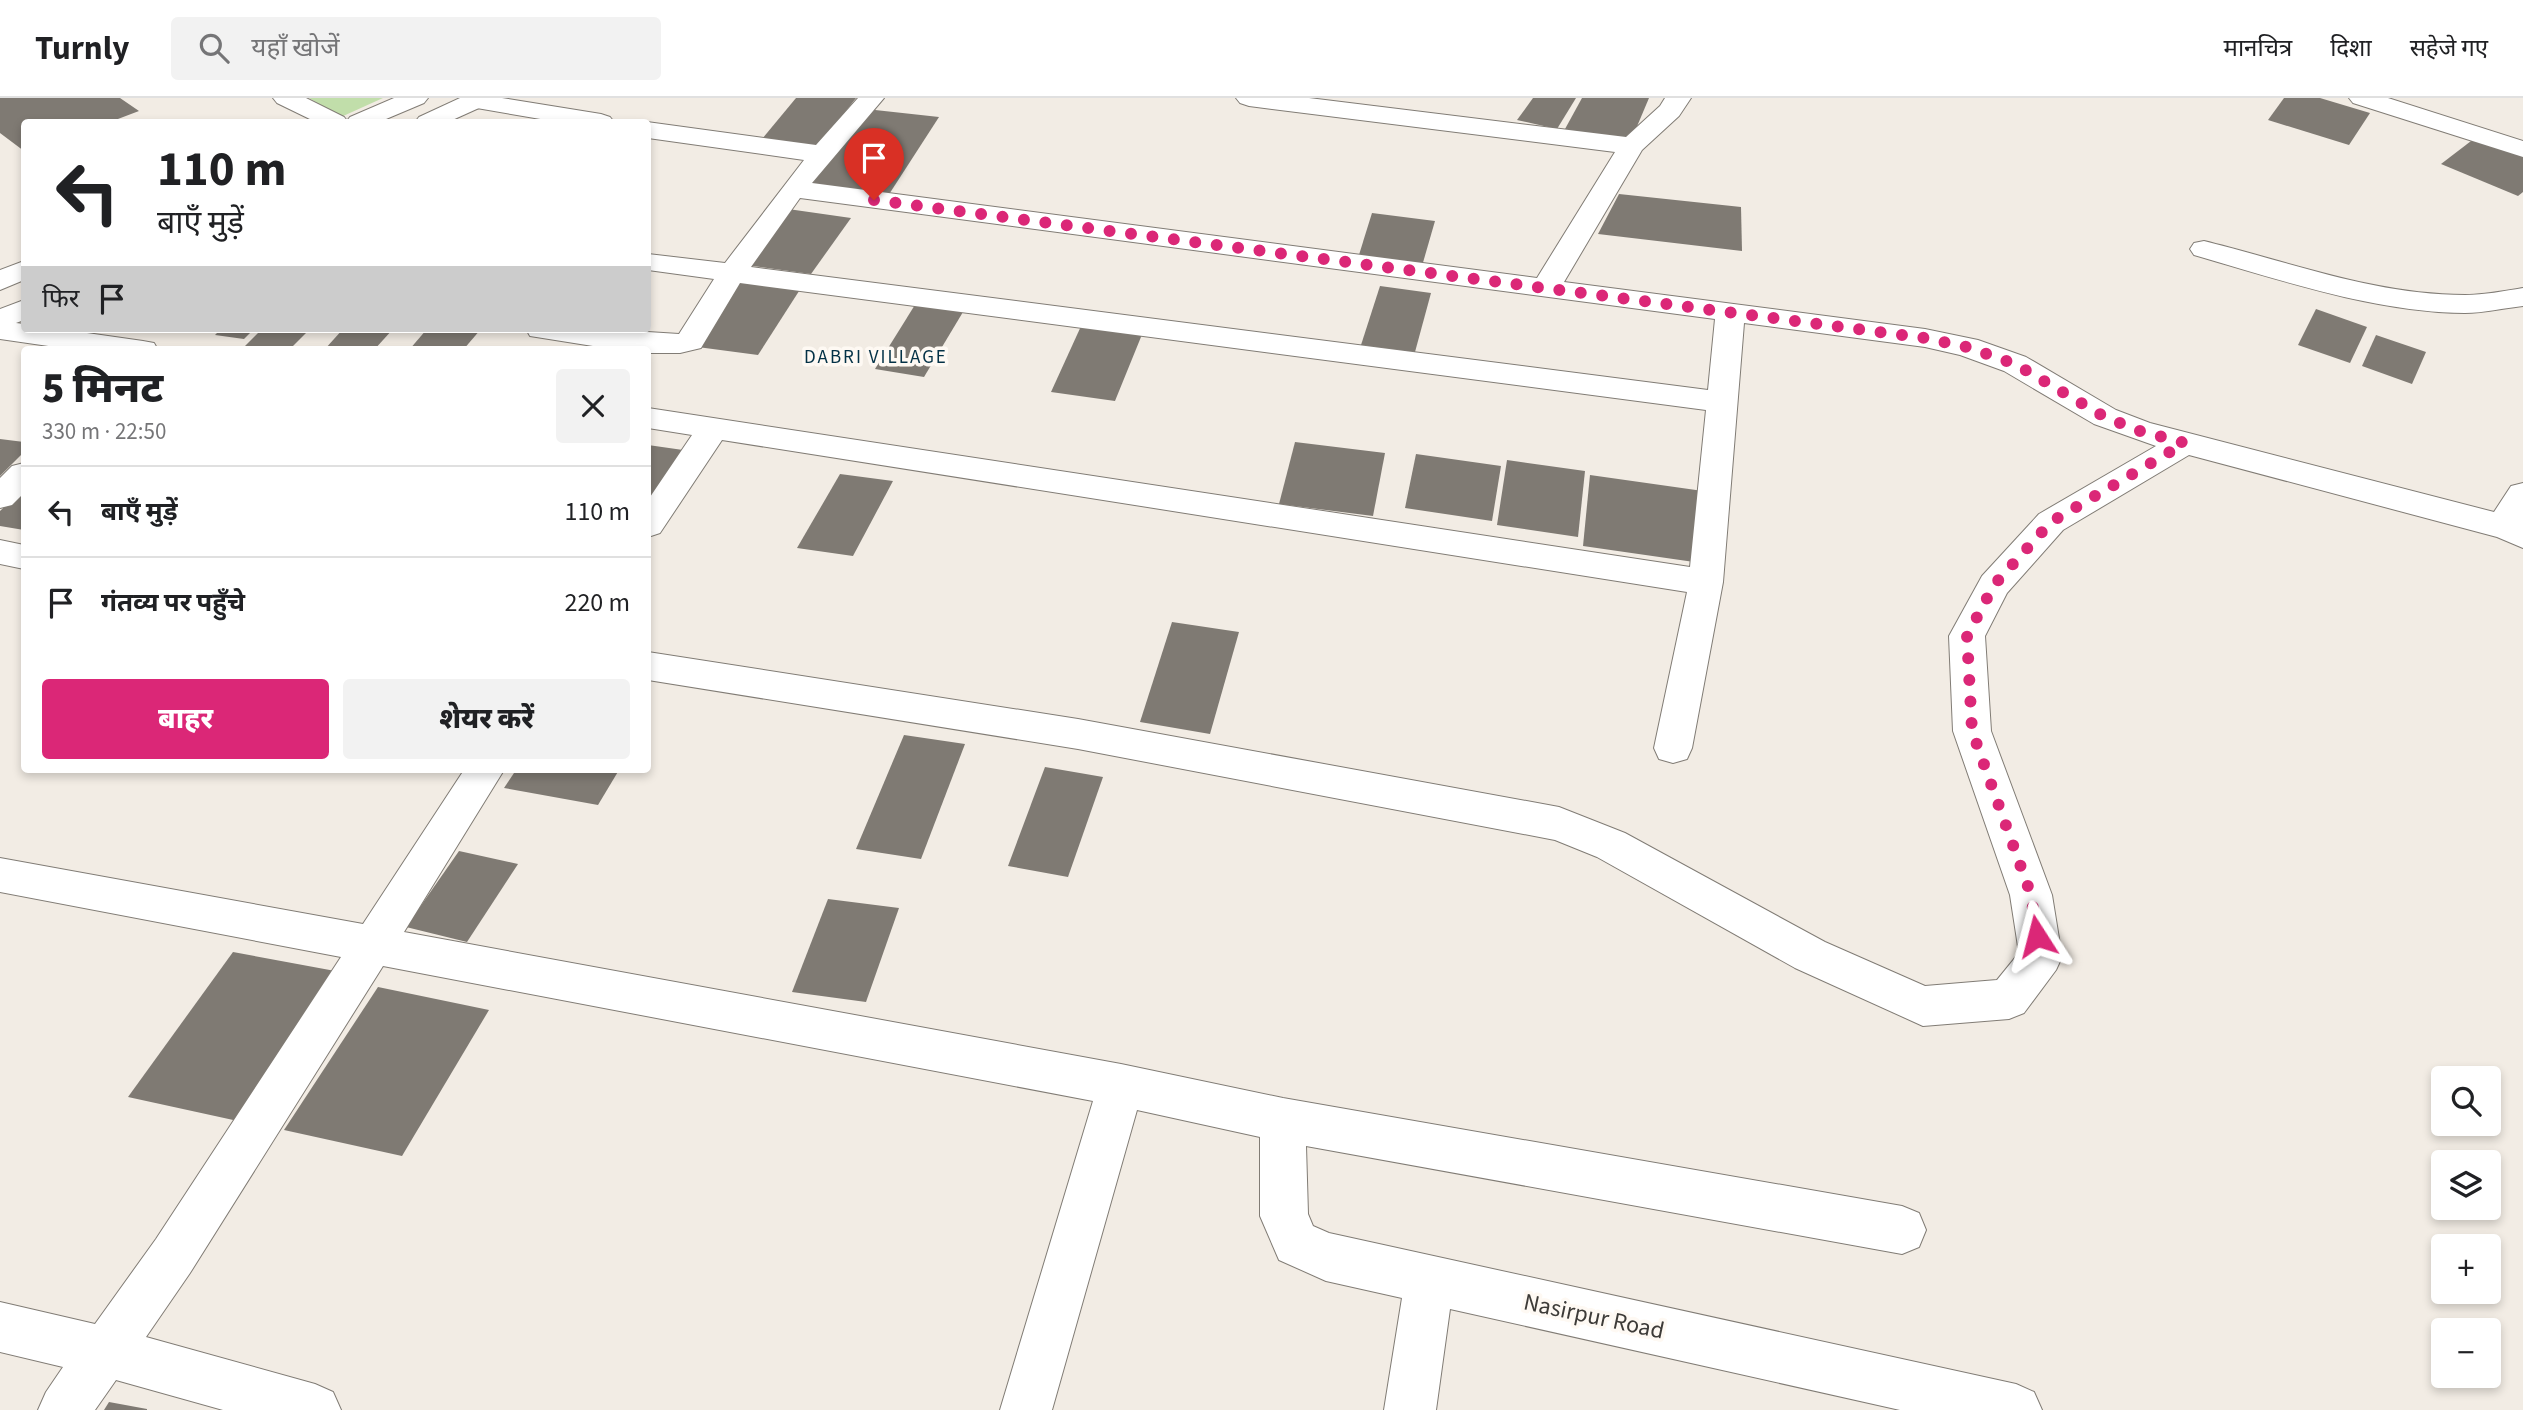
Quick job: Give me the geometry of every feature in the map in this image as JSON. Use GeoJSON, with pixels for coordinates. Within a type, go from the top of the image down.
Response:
{"type":"FeatureCollection","features":[{"type":"Feature","properties":{"kind":"street"},"geometry":{"type":"LineString","coordinates":[[286,98],[329,119]]}},
{"type":"Feature","properties":{"kind":"street"},"geometry":{"type":"LineString","coordinates":[[366,119],[415,98]]}},
{"type":"Feature","properties":{"kind":"street"},"geometry":{"type":"LineString","coordinates":[[569,333],[618,340],[685,344],[694,336],[732,273],[793,188],[871,98]]}},
{"type":"Feature","properties":{"kind":"street"},"geometry":{"type":"LineString","coordinates":[[1249,98],[1632,146]]}},
{"type":"Feature","properties":{"kind":"street"},"geometry":{"type":"LineString","coordinates":[[1544,290],[1632,146],[1670,111],[1678,98]]}},
{"type":"Feature","properties":{"kind":"street"},"geometry":{"type":"LineString","coordinates":[[2362,98],[2523,149]]}},
{"type":"Feature","properties":{"kind":"street"},"geometry":{"type":"LineString","coordinates":[[435,119],[478,99],[585,119]]}},
{"type":"Feature","properties":{"kind":"street"},"geometry":{"type":"LineString","coordinates":[[651,130],[821,154]]}},
{"type":"Feature","properties":{"kind":"street"},"geometry":{"type":"LineString","coordinates":[[793,188],[1544,290],[1925,338],[1967,347],[2015,364],[2105,417],[2140,431],[2515,532],[2511,511],[2523,494]]}},
{"type":"Feature","properties":{"kind":"street"},"geometry":{"type":"LineString","coordinates":[[2204,249],[2309,279],[2405,299],[2466,304],[2523,297]]}},
{"type":"Feature","properties":{"kind":"street"},"geometry":{"type":"LineString","coordinates":[[651,262],[1721,402]]}},
{"type":"Feature","properties":{"kind":"street"},"geometry":{"type":"LineString","coordinates":[[0,281],[21,271]]}},
{"type":"Feature","properties":{"kind":"street"},"geometry":{"type":"LineString","coordinates":[[0,320],[21,310]]}},
{"type":"Feature","properties":{"kind":"street"},"geometry":{"type":"LineString","coordinates":[[1673,748],[1706,582],[1730,313]]}},
{"type":"Feature","properties":{"kind":"street"},"geometry":{"type":"LineString","coordinates":[[0,330],[21,333]]}},
{"type":"Feature","properties":{"kind":"street"},"geometry":{"type":"LineString","coordinates":[[21,333],[114,346]]}},
{"type":"Feature","properties":{"kind":"street"},"geometry":{"type":"LineString","coordinates":[[651,419],[1706,582]]}},
{"type":"Feature","properties":{"kind":"street"},"geometry":{"type":"LineString","coordinates":[[651,521],[712,430]]}},
{"type":"Feature","properties":{"kind":"street"},"geometry":{"type":"LineString","coordinates":[[651,666],[1078,734],[1559,824],[1611,845],[1810,955],[1923,1006],[2009,999],[2040,957],[2031,895],[1972,731],[1967,636],[1994,585],[2051,522],[2185,443]]}},
{"type":"Feature","properties":{"kind":"street"},"geometry":{"type":"LineString","coordinates":[[0,497],[21,477]]}},
{"type":"Feature","properties":{"kind":"street"},"geometry":{"type":"LineString","coordinates":[[0,552],[21,556]]}},
{"type":"Feature","properties":{"kind":"street"},"geometry":{"type":"LineString","coordinates":[[64,1410],[103,1351],[173,1256],[483,773]]}},
{"type":"Feature","properties":{"kind":"street"},"geometry":{"type":"LineString","coordinates":[[0,875],[375,943],[1121,1085],[1283,1120],[1902,1230]]}},
{"type":"Feature","properties":{"kind":"street"},"geometry":{"type":"LineString","coordinates":[[1026,1410],[1121,1085]]}},
{"type":"Feature","properties":{"kind":"street","name":"Nasirpur Road"},"geometry":{"type":"LineString","coordinates":[[1283,1120],[1284,1216],[1296,1243],[1326,1257],[2016,1410]]}},
{"type":"Feature","properties":{"kind":"street"},"geometry":{"type":"LineString","coordinates":[[1410,1410],[1429,1281]]}},
{"type":"Feature","properties":{"kind":"street"},"geometry":{"type":"LineString","coordinates":[[0,1327],[103,1351],[315,1410]]}},
{"type":"Feature","properties":{"kind":"green space"},"geometry":{"type":"Polygon","coordinates":[[[309,98],[383,98],[341,117],[309,98]]]}},
{"type":"Feature","properties":{"kind":"building"},"geometry":{"type":"Polygon","coordinates":[[[0,98],[120,98],[139,111],[118,119],[21,119],[21,149],[0,133],[0,98]]]}},
{"type":"Feature","properties":{"kind":"building"},"geometry":{"type":"Polygon","coordinates":[[[796,98],[856,98],[818,147],[762,139],[796,98]]]}},
{"type":"Feature","properties":{"kind":"building"},"geometry":{"type":"Polygon","coordinates":[[[1533,98],[1576,98],[1557,129],[1517,120],[1533,98]]]}},
{"type":"Feature","properties":{"kind":"building"},"geometry":{"type":"Polygon","coordinates":[[[1582,98],[1649,98],[1630,143],[1565,129],[1582,98]]]}},
{"type":"Feature","properties":{"kind":"building"},"geometry":{"type":"Polygon","coordinates":[[[2284,98],[2320,98],[2370,113],[2349,145],[2268,120],[2284,98]]]}},
{"type":"Feature","properties":{"kind":"building"},"geometry":{"type":"Polygon","coordinates":[[[866,109],[939,117],[886,199],[808,190],[866,109]]]}},
{"type":"Feature","properties":{"kind":"building"},"geometry":{"type":"Polygon","coordinates":[[[2475,138],[2523,157],[2523,192],[2518,196],[2441,164],[2475,138]]]}},
{"type":"Feature","properties":{"kind":"building"},"geometry":{"type":"Polygon","coordinates":[[[1619,194],[1741,207],[1742,251],[1598,234],[1619,194]]]}},
{"type":"Feature","properties":{"kind":"building"},"geometry":{"type":"Polygon","coordinates":[[[788,209],[851,218],[811,274],[746,265],[788,209]]]}},
{"type":"Feature","properties":{"kind":"building"},"geometry":{"type":"Polygon","coordinates":[[[1372,213],[1435,221],[1422,266],[1358,258],[1372,213]]]}},
{"type":"Feature","properties":{"kind":"building"},"geometry":{"type":"Polygon","coordinates":[[[735,281],[801,288],[758,355],[690,346],[735,281]]]}},
{"type":"Feature","properties":{"kind":"building"},"geometry":{"type":"Polygon","coordinates":[[[1380,286],[1431,293],[1415,352],[1361,345],[1380,286]]]}},
{"type":"Feature","properties":{"kind":"building"},"geometry":{"type":"Polygon","coordinates":[[[918,300],[966,307],[924,377],[875,369],[918,300]]]}},
{"type":"Feature","properties":{"kind":"building"},"geometry":{"type":"Polygon","coordinates":[[[2316,309],[2367,327],[2350,363],[2298,345],[2316,309]]]}},
{"type":"Feature","properties":{"kind":"building"},"geometry":{"type":"Polygon","coordinates":[[[1082,324],[1143,332],[1115,401],[1051,392],[1082,324]]]}},
{"type":"Feature","properties":{"kind":"building"},"geometry":{"type":"Polygon","coordinates":[[[217,333],[250,333],[244,339],[215,335],[217,333]]]}},
{"type":"Feature","properties":{"kind":"building"},"geometry":{"type":"Polygon","coordinates":[[[258,333],[306,333],[293,346],[245,346],[258,333]]]}},
{"type":"Feature","properties":{"kind":"building"},"geometry":{"type":"Polygon","coordinates":[[[339,333],[389,333],[378,346],[328,346],[339,333]]]}},
{"type":"Feature","properties":{"kind":"building"},"geometry":{"type":"Polygon","coordinates":[[[424,333],[478,333],[466,346],[412,346],[424,333]]]}},
{"type":"Feature","properties":{"kind":"building"},"geometry":{"type":"Polygon","coordinates":[[[2376,335],[2426,352],[2412,384],[2362,366],[2376,335]]]}},
{"type":"Feature","properties":{"kind":"building"},"geometry":{"type":"Polygon","coordinates":[[[0,439],[21,442],[21,455],[0,476],[0,439]]]}},
{"type":"Feature","properties":{"kind":"building"},"geometry":{"type":"Polygon","coordinates":[[[1295,442],[1385,453],[1373,516],[1279,504],[1295,442]]]}},
{"type":"Feature","properties":{"kind":"building"},"geometry":{"type":"Polygon","coordinates":[[[651,445],[683,450],[651,500],[651,445]]]}},
{"type":"Feature","properties":{"kind":"building"},"geometry":{"type":"Polygon","coordinates":[[[1416,454],[1501,466],[1492,521],[1405,508],[1416,454]]]}},
{"type":"Feature","properties":{"kind":"building"},"geometry":{"type":"Polygon","coordinates":[[[1507,460],[1585,471],[1578,537],[1497,525],[1507,460]]]}},
{"type":"Feature","properties":{"kind":"building"},"geometry":{"type":"Polygon","coordinates":[[[840,474],[893,481],[853,556],[797,548],[840,474]]]}},
{"type":"Feature","properties":{"kind":"building"},"geometry":{"type":"Polygon","coordinates":[[[1590,475],[1703,491],[1701,563],[1583,546],[1590,475]]]}},
{"type":"Feature","properties":{"kind":"building"},"geometry":{"type":"Polygon","coordinates":[[[21,492],[21,530],[0,526],[0,511],[21,492]]]}},
{"type":"Feature","properties":{"kind":"building"},"geometry":{"type":"Polygon","coordinates":[[[1172,622],[1239,632],[1210,734],[1140,722],[1172,622]]]}},
{"type":"Feature","properties":{"kind":"building"},"geometry":{"type":"Polygon","coordinates":[[[904,735],[965,744],[921,859],[856,849],[904,735]]]}},
{"type":"Feature","properties":{"kind":"building"},"geometry":{"type":"Polygon","coordinates":[[[1045,767],[1103,777],[1068,877],[1008,866],[1045,767]]]}},
{"type":"Feature","properties":{"kind":"building"},"geometry":{"type":"Polygon","coordinates":[[[514,773],[617,773],[598,805],[504,788],[514,773]]]}},
{"type":"Feature","properties":{"kind":"building"},"geometry":{"type":"Polygon","coordinates":[[[459,851],[518,864],[467,942],[406,927],[459,851]]]}},
{"type":"Feature","properties":{"kind":"building"},"geometry":{"type":"Polygon","coordinates":[[[828,899],[899,908],[866,1002],[792,992],[828,899]]]}},
{"type":"Feature","properties":{"kind":"building"},"geometry":{"type":"Polygon","coordinates":[[[233,952],[346,973],[247,1123],[128,1097],[233,952]]]}},
{"type":"Feature","properties":{"kind":"building"},"geometry":{"type":"Polygon","coordinates":[[[378,987],[489,1010],[402,1156],[284,1130],[378,987]]]}},
{"type":"Feature","properties":{"kind":"building"},"geometry":{"type":"Polygon","coordinates":[[[109,1402],[147,1409],[147,1410],[104,1410],[109,1402]]]}},
{"type":"Feature","properties":{"kind":"district","name":"DABRI VILLAGE"},"geometry":{"type":"Point","coordinates":[876,356]}},
{"type":"Feature","properties":{"kind":"route"},"geometry":{"type":"LineString","coordinates":[[874,200],[1925,338],[1967,347],[2015,364],[2105,417],[2140,431],[2185,443],[2051,522],[1994,585],[1967,636],[1972,731],[2031,895],[2037,936]]}}]}
